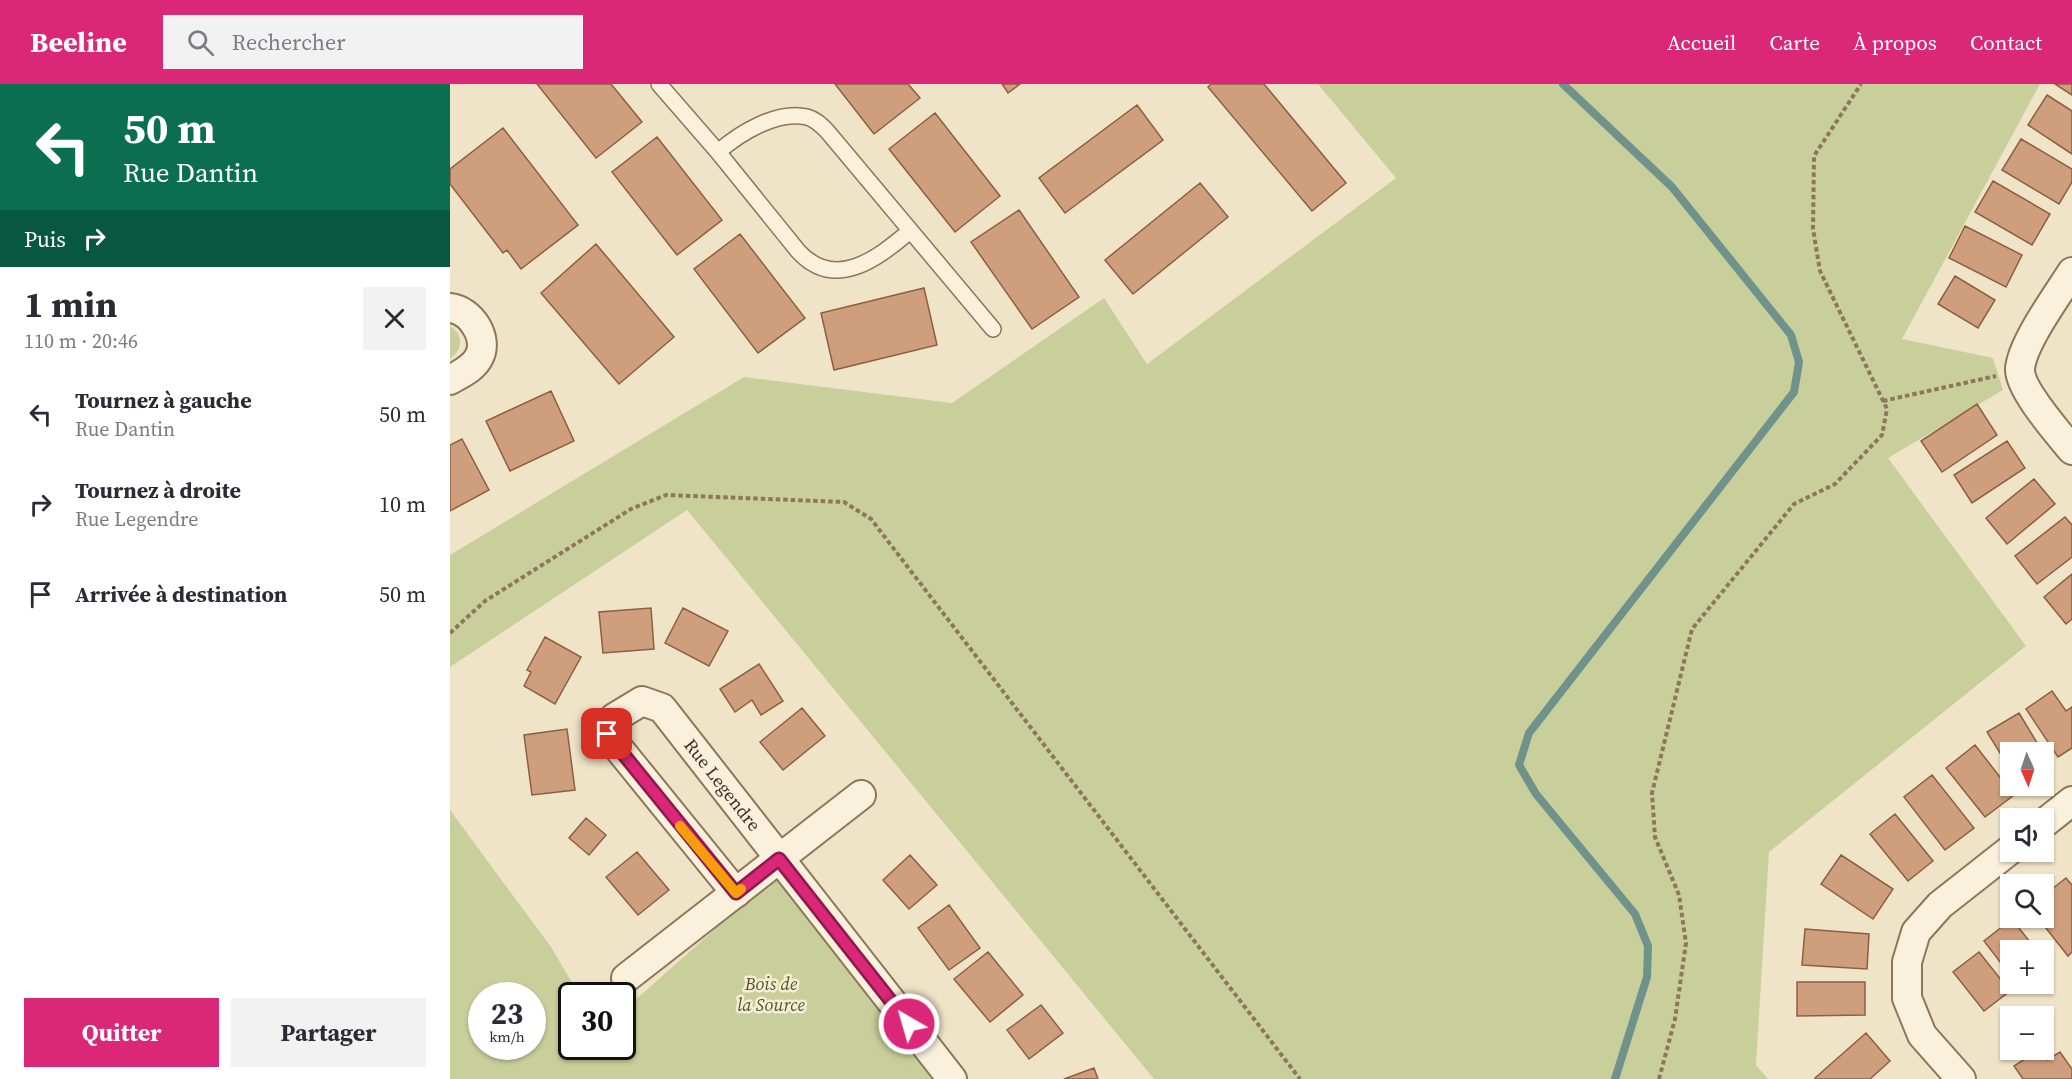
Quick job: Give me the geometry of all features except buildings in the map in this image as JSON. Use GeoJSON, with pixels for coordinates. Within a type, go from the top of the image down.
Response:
{"type":"FeatureCollection","features":[{"type":"Feature","properties":{"kind":"street"},"geometry":{"type":"LineString","coordinates":[[2072,272],[2025,349],[2020,371],[2025,385],[2039,408],[2072,450]]}},
{"type":"Feature","properties":{"kind":"street"},"geometry":{"type":"LineString","coordinates":[[450,309],[457,309],[465,313],[479,331],[482,351],[472,367],[450,380]]}},
{"type":"Feature","properties":{"kind":"street","name":"Rue Legendre"},"geometry":{"type":"LineString","coordinates":[[736,893],[607,734],[614,718],[642,701],[662,708],[952,1079]]}},
{"type":"Feature","properties":{"kind":"street"},"geometry":{"type":"LineString","coordinates":[[626,978],[861,795]]}},
{"type":"Feature","properties":{"kind":"street"},"geometry":{"type":"LineString","coordinates":[[2054,815],[2072,801]]}},
{"type":"Feature","properties":{"kind":"street"},"geometry":{"type":"LineString","coordinates":[[1961,1079],[1922,1035],[1907,998],[1907,962],[1916,932],[1940,905],[2000,858]]}},
{"type":"Feature","properties":{"kind":"lane"},"geometry":{"type":"LineString","coordinates":[[659,84],[718,152],[798,251],[816,266],[839,269],[870,262],[910,231]]}},
{"type":"Feature","properties":{"kind":"lane"},"geometry":{"type":"LineString","coordinates":[[718,152],[743,132],[758,124],[800,116],[809,118],[827,130],[993,329]]}},
{"type":"Feature","properties":{"kind":"path"},"geometry":{"type":"LineString","coordinates":[[1659,1079],[1675,1019],[1686,943],[1679,895],[1655,837],[1653,793],[1692,629],[1794,504],[1835,484],[1882,435],[1887,410],[1820,271],[1813,229],[1814,156],[1861,84]]}},
{"type":"Feature","properties":{"kind":"path"},"geometry":{"type":"LineString","coordinates":[[1882,401],[2020,371]]}},
{"type":"Feature","properties":{"kind":"path"},"geometry":{"type":"LineString","coordinates":[[450,633],[485,601],[631,509],[666,495],[844,502],[871,519],[1299,1079]]}},
{"type":"Feature","properties":{"kind":"green space"},"geometry":{"type":"Polygon","coordinates":[[[1318,84],[2040,84],[1902,339],[1993,358],[2003,390],[1888,458],[2026,646],[1769,852],[1756,1065],[1768,1079],[1154,1079],[687,510],[450,667],[450,555],[744,377],[952,403],[1104,298],[1147,364],[1396,178],[1318,84]]]}},
{"type":"Feature","properties":{"kind":"green space"},"geometry":{"type":"Polygon","coordinates":[[[450,326],[458,333],[460,342],[457,351],[450,359],[450,326]]]}},
{"type":"Feature","properties":{"kind":"green space","name":"Bois de la Source"},"geometry":{"type":"Polygon","coordinates":[[[450,810],[551,947],[572,982],[558,982],[558,1060],[636,1060],[636,999],[743,904],[785,875],[952,1079],[450,1079],[450,810]]]}},
{"type":"Feature","properties":{"kind":"waterway"},"geometry":{"type":"LineString","coordinates":[[1563,84],[1672,187],[1791,335],[1799,362],[1794,392],[1529,733],[1519,765],[1536,794],[1635,914],[1648,946],[1647,977],[1615,1079]]}},
{"type":"Feature","properties":{"kind":"slow traffic"},"geometry":{"type":"LineString","coordinates":[[680,826],[736,893],[741,889]]}},
{"type":"Feature","properties":{"kind":"route"},"geometry":{"type":"LineString","coordinates":[[607,734],[636,773],[736,893],[779,859],[909,1024]]}}]}
